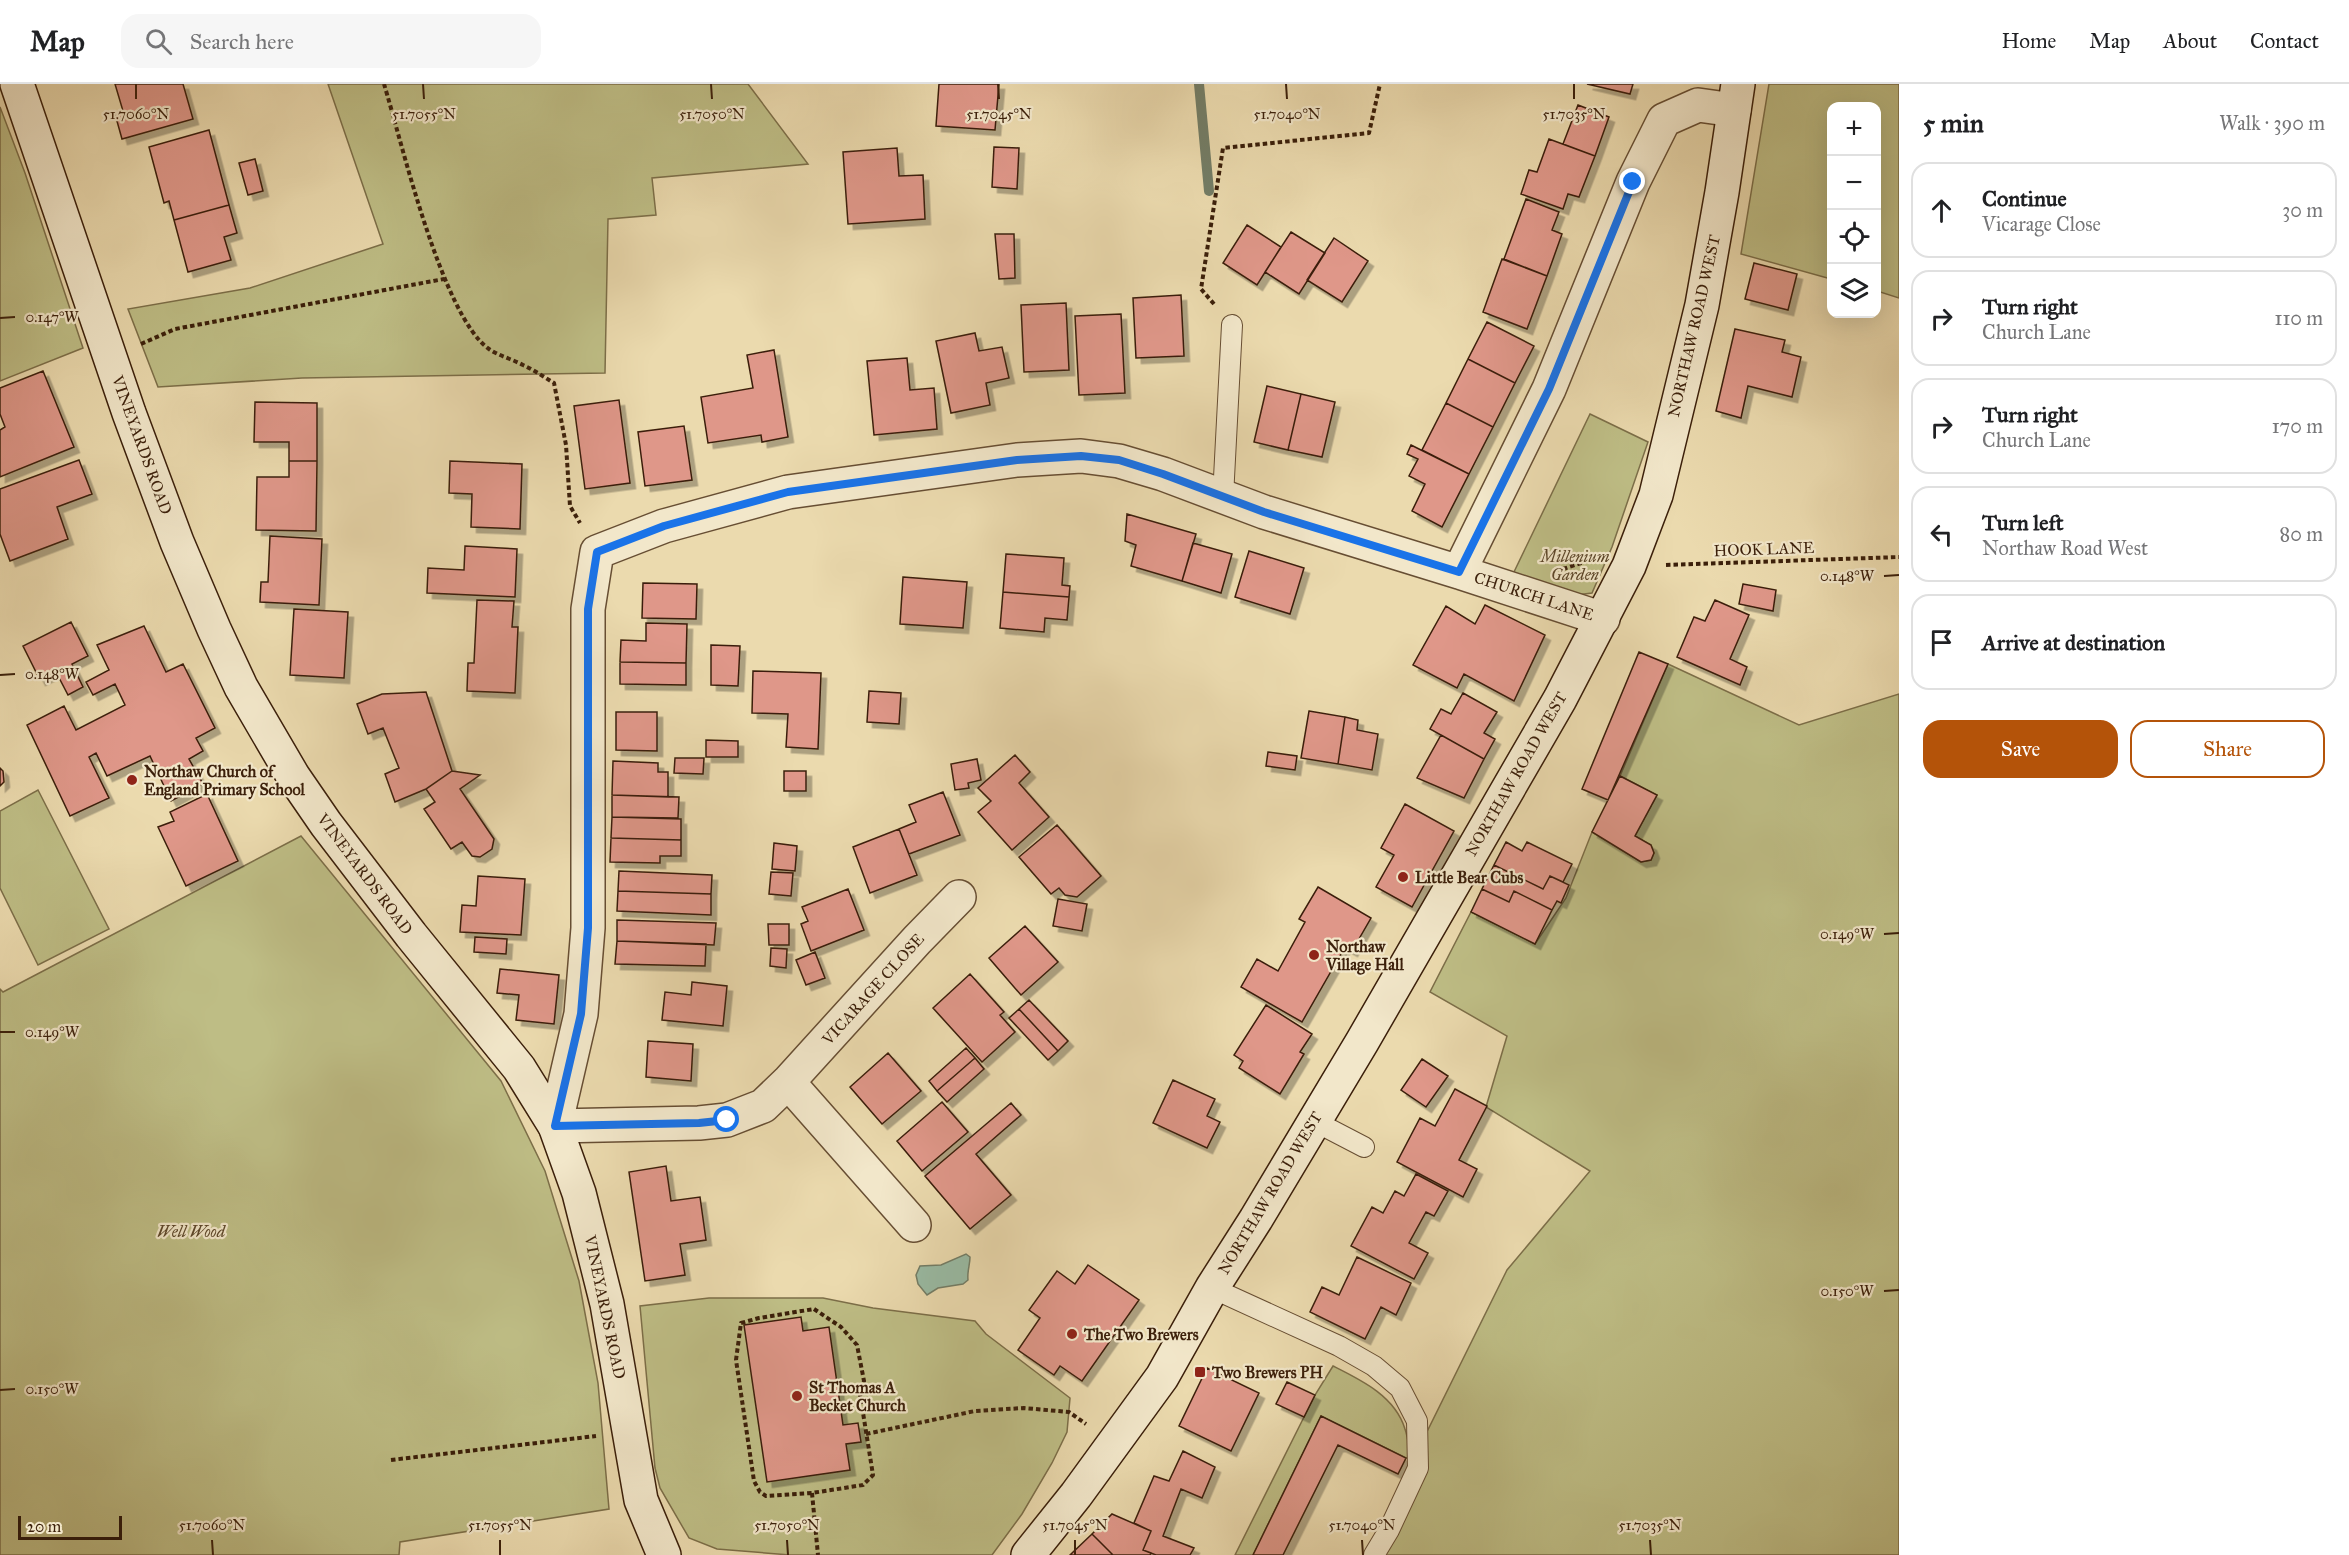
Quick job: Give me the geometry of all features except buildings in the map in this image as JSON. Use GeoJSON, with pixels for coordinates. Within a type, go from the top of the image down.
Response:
{"type":"FeatureCollection","features":[{"type":"Feature","properties":{"kind":"street","name":"VINEYARDS ROAD"},"geometry":{"type":"LineString","coordinates":[[17,84],[129,413],[177,542],[241,687],[293,776],[326,824],[411,935],[519,1068],[555,1126],[579,1192],[607,1304],[641,1500],[664,1555]]}},
{"type":"Feature","properties":{"kind":"street","name":"NORTHAW ROAD WEST"},"geometry":{"type":"LineString","coordinates":[[1028,1555],[1076,1495],[1162,1377],[1212,1288],[1314,1121],[1560,699],[1629,566],[1656,495],[1702,304],[1736,97],[1698,105],[1664,120],[1633,182],[1549,389],[1459,572]]}},
{"type":"Feature","properties":{"kind":"street","name":"CHURCH LANE"},"geometry":{"type":"LineString","coordinates":[[597,552],[664,526],[788,492],[1017,460],[1081,456],[1119,460],[1264,512],[1603,619]]}},
{"type":"Feature","properties":{"kind":"street"},"geometry":{"type":"LineString","coordinates":[[555,1126],[581,1014],[588,928],[588,609],[597,552]]}},
{"type":"Feature","properties":{"kind":"street","name":"VICARAGE CLOSE"},"geometry":{"type":"LineString","coordinates":[[555,1126],[699,1123],[727,1120],[763,1106],[788,1082],[959,897]]}},
{"type":"Feature","properties":{"kind":"street"},"geometry":{"type":"LineString","coordinates":[[788,1082],[914,1225]]}},
{"type":"Feature","properties":{"kind":"lane"},"geometry":{"type":"LineString","coordinates":[[1222,497],[1232,325]]}},
{"type":"Feature","properties":{"kind":"lane"},"geometry":{"type":"LineString","coordinates":[[1314,1121],[1364,1148]]}},
{"type":"Feature","properties":{"kind":"lane"},"geometry":{"type":"LineString","coordinates":[[1212,1288],[1340,1346],[1374,1366],[1400,1388],[1417,1421],[1418,1468],[1389,1530],[1374,1555]]}},
{"type":"Feature","properties":{"kind":"path"},"geometry":{"type":"LineString","coordinates":[[384,84],[423,219],[444,279],[474,333],[489,349],[555,383],[566,445],[570,506],[597,552]]}},
{"type":"Feature","properties":{"kind":"path"},"geometry":{"type":"LineString","coordinates":[[1201,289],[1223,148],[1369,133],[1380,84]]}},
{"type":"Feature","properties":{"kind":"path"},"geometry":{"type":"LineString","coordinates":[[175,329],[444,279]]}},
{"type":"Feature","properties":{"kind":"path","name":"HOOK LANE"},"geometry":{"type":"LineString","coordinates":[[1629,566],[1899,557]]}},
{"type":"Feature","properties":{"kind":"path"},"geometry":{"type":"LineString","coordinates":[[814,1309],[841,1327],[857,1345],[864,1381],[860,1394],[873,1475],[863,1485],[812,1493],[766,1496],[760,1492],[753,1481],[736,1360],[741,1323],[814,1309]]}},
{"type":"Feature","properties":{"kind":"path"},"geometry":{"type":"LineString","coordinates":[[866,1434],[975,1411],[1024,1408],[1069,1412],[1113,1443]]}},
{"type":"Feature","properties":{"kind":"path"},"geometry":{"type":"LineString","coordinates":[[391,1460],[630,1432]]}},
{"type":"Feature","properties":{"kind":"path"},"geometry":{"type":"LineString","coordinates":[[812,1493],[818,1555]]}},
{"type":"Feature","properties":{"kind":"green space"},"geometry":{"type":"Polygon","coordinates":[[[328,84],[748,84],[808,164],[652,178],[656,215],[608,219],[605,373],[302,378],[158,387],[128,309],[250,288],[383,244],[328,84]]]}},
{"type":"Feature","properties":{"kind":"green space"},"geometry":{"type":"Polygon","coordinates":[[[1769,84],[1899,84],[1899,298],[1881,292],[1881,102],[1827,102],[1827,278],[1741,254],[1769,84]]]}},
{"type":"Feature","properties":{"kind":"green space"},"geometry":{"type":"Polygon","coordinates":[[[0,107],[25,173],[83,348],[0,381],[0,107]]]}},
{"type":"Feature","properties":{"kind":"green space","name":"Millenium Garden"},"geometry":{"type":"Polygon","coordinates":[[[1590,414],[1648,442],[1612,547],[1592,593],[1576,595],[1513,574],[1590,414]]]}},
{"type":"Feature","properties":{"kind":"green space"},"geometry":{"type":"Polygon","coordinates":[[[1668,664],[1799,725],[1899,694],[1899,1555],[1366,1555],[1507,1270],[1590,1171],[1486,1107],[1507,1036],[1430,992],[1471,912],[1535,944],[1566,898],[1592,832],[1641,862],[1651,860],[1654,853],[1651,845],[1635,836],[1657,795],[1620,776],[1668,664]]]}},
{"type":"Feature","properties":{"kind":"green space"},"geometry":{"type":"Polygon","coordinates":[[[38,790],[109,929],[38,965],[0,888],[0,811],[38,790]]]}},
{"type":"Feature","properties":{"kind":"green space","name":"Well Wood"},"geometry":{"type":"Polygon","coordinates":[[[301,836],[501,1081],[545,1171],[579,1281],[598,1383],[609,1509],[400,1542],[399,1555],[0,1555],[0,989],[3,992],[301,836]]]}},
{"type":"Feature","properties":{"kind":"green space"},"geometry":{"type":"Polygon","coordinates":[[[709,1298],[823,1298],[873,1308],[975,1321],[986,1334],[1070,1398],[1067,1432],[1052,1463],[1022,1514],[992,1555],[790,1555],[717,1549],[689,1538],[660,1488],[655,1468],[640,1306],[709,1298]]]}},
{"type":"Feature","properties":{"kind":"green space"},"geometry":{"type":"Polygon","coordinates":[[[1333,1366],[1376,1390],[1393,1407],[1405,1429],[1411,1457],[1406,1458],[1321,1416],[1253,1555],[1235,1555],[1315,1395],[1333,1366]]]}},
{"type":"Feature","properties":{"kind":"shaded area"},"geometry":{"type":"Polygon","coordinates":[[[966,1254],[970,1257],[968,1280],[963,1284],[938,1288],[927,1295],[918,1284],[916,1275],[920,1266],[941,1265],[966,1254]]]}},
{"type":"Feature","properties":{"kind":"waterway"},"geometry":{"type":"LineString","coordinates":[[1199,84],[1209,191]]}},
{"type":"Feature","properties":{"kind":"place","name":"Northaw Church of England Primary School"},"geometry":{"type":"Point","coordinates":[132,780]}},
{"type":"Feature","properties":{"kind":"place","name":"Little Bear Cubs"},"geometry":{"type":"Point","coordinates":[1403,877]}},
{"type":"Feature","properties":{"kind":"place","name":"Northaw Village Hall"},"geometry":{"type":"Point","coordinates":[1314,955]}},
{"type":"Feature","properties":{"kind":"place","name":"The Two Brewers"},"geometry":{"type":"Point","coordinates":[1072,1334]}},
{"type":"Feature","properties":{"kind":"place","name":"Two Brewers PH"},"geometry":{"type":"Point","coordinates":[1200,1372]}},
{"type":"Feature","properties":{"kind":"place","name":"St Thomas A Becket Church"},"geometry":{"type":"Point","coordinates":[797,1396]}},
{"type":"Feature","properties":{"kind":"route"},"geometry":{"type":"LineString","coordinates":[[727,1120],[699,1123],[555,1126],[581,1014],[588,928],[588,609],[597,552],[664,526],[788,492],[1017,460],[1081,456],[1119,460],[1264,512],[1459,572],[1549,389],[1633,182]]}}]}
